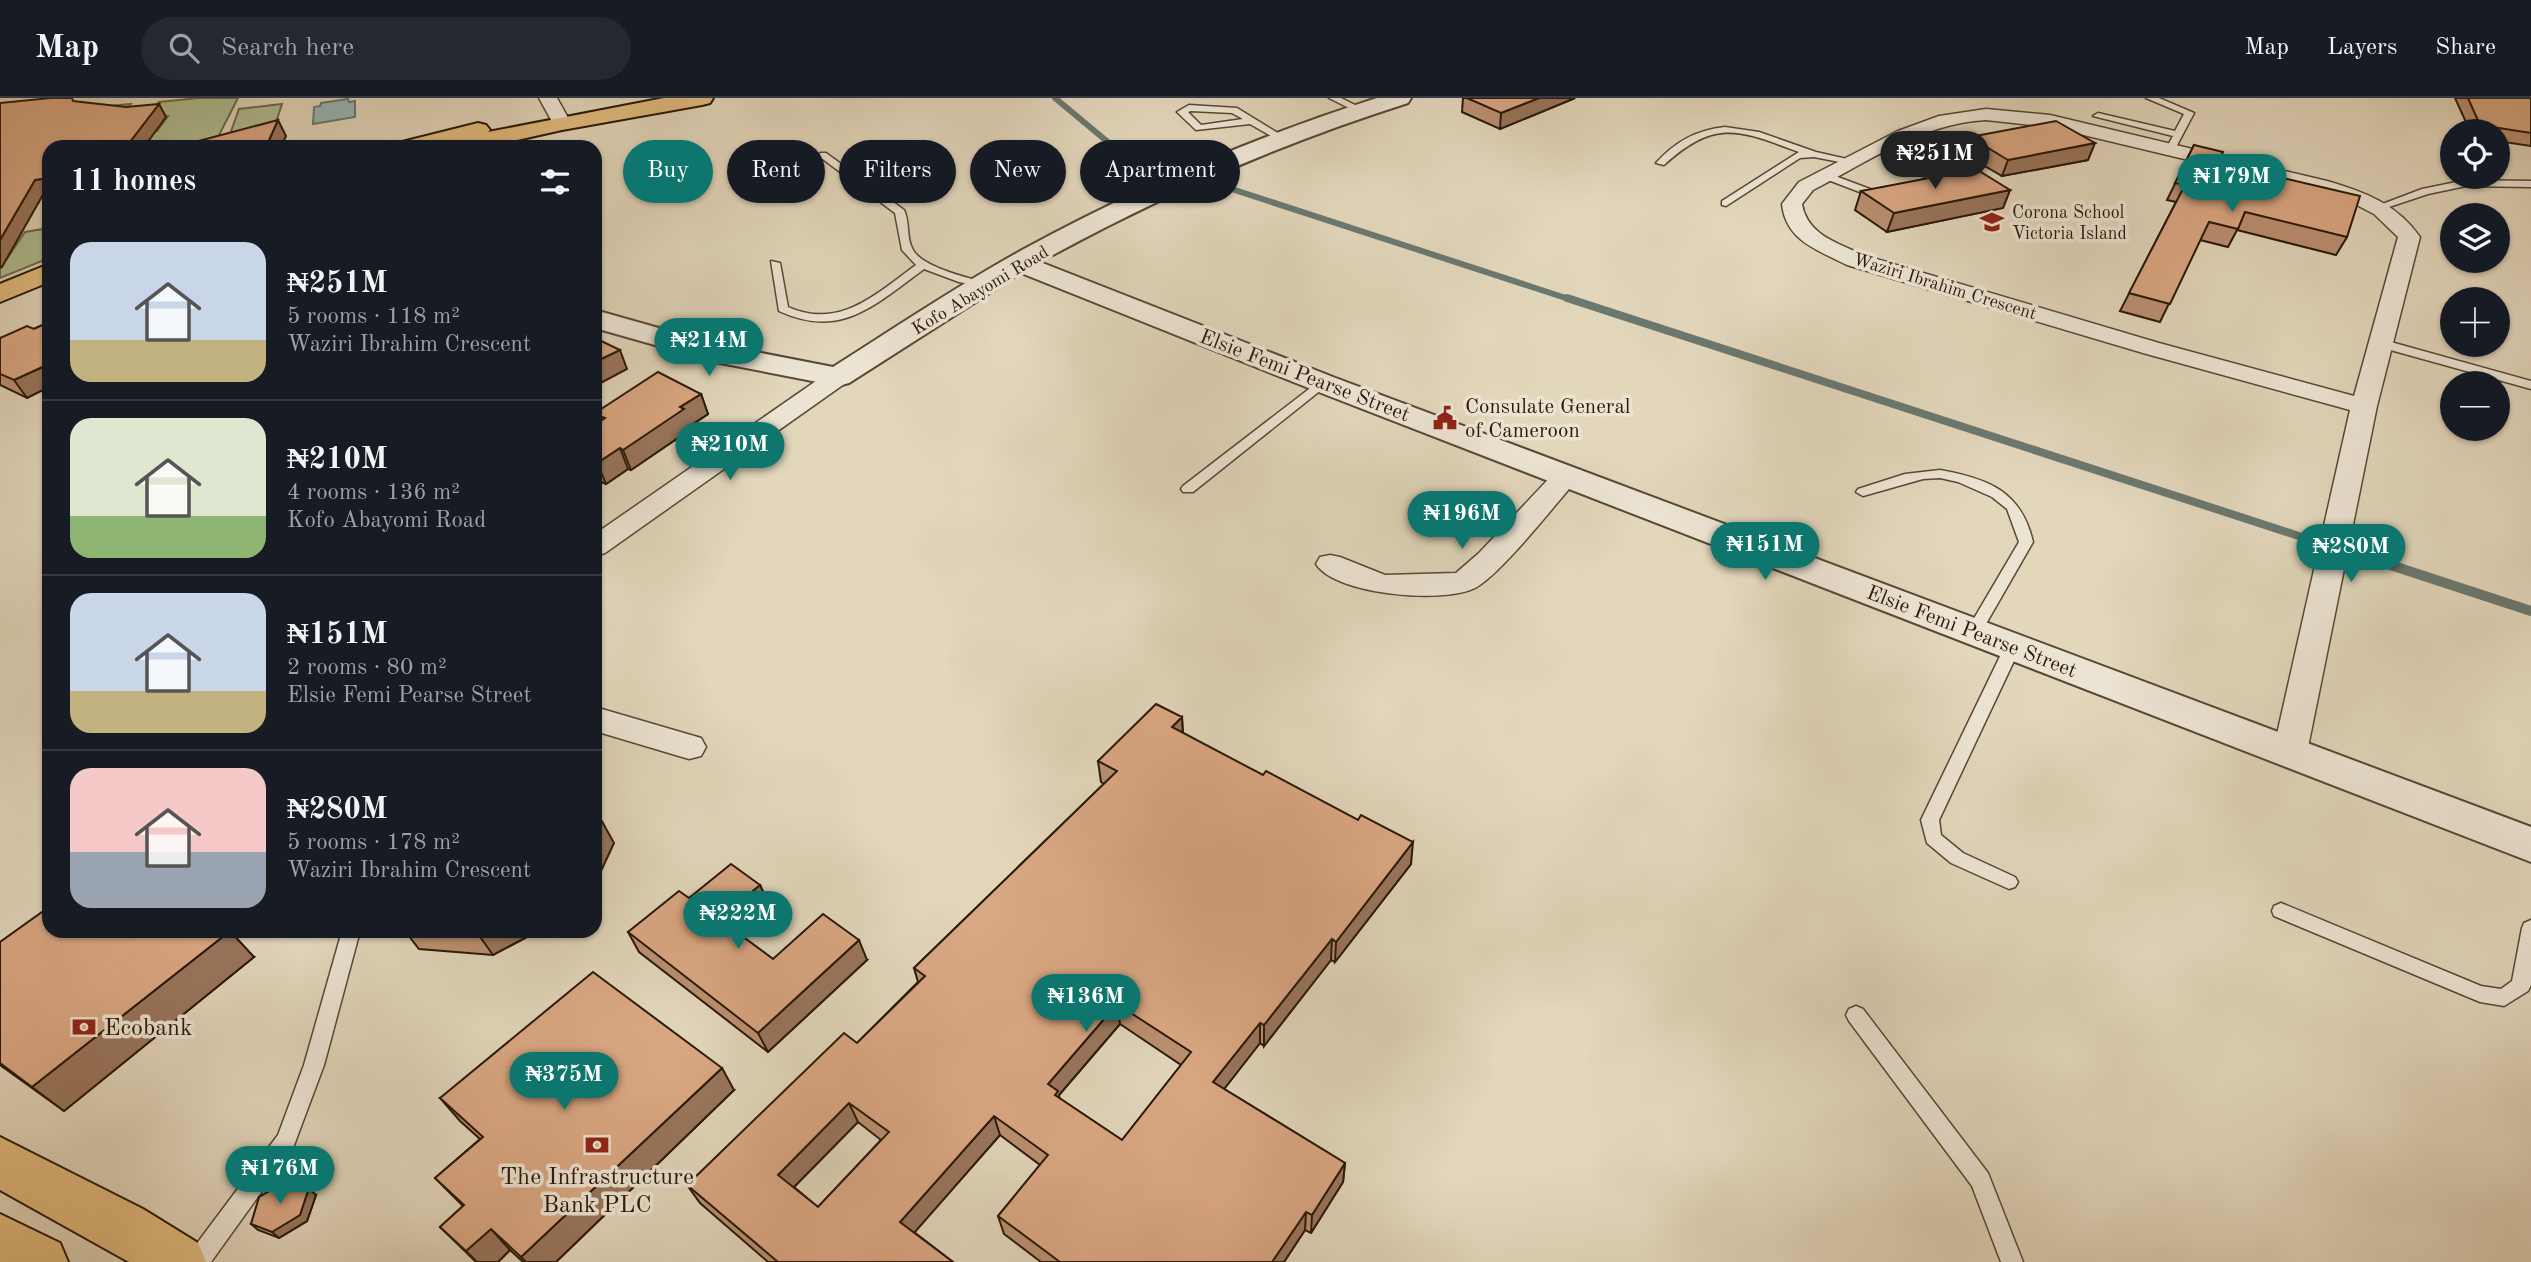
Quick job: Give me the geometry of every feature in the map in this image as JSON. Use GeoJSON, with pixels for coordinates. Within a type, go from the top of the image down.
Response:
{"type":"FeatureCollection","features":[{"type":"Feature","properties":{"kind":"highway"},"geometry":{"type":"LineString","coordinates":[[438,140],[556,111],[642,98]]}},
{"type":"Feature","properties":{"kind":"highway"},"geometry":{"type":"LineString","coordinates":[[474,140],[556,111],[702,98]]}},
{"type":"Feature","properties":{"kind":"highway"},"geometry":{"type":"LineString","coordinates":[[0,294],[42,275]]}},
{"type":"Feature","properties":{"kind":"highway"},"geometry":{"type":"LineString","coordinates":[[0,309],[42,290]]}},
{"type":"Feature","properties":{"kind":"highway"},"geometry":{"type":"LineString","coordinates":[[0,1163],[124,1228],[179,1262]]}},
{"type":"Feature","properties":{"kind":"highway"},"geometry":{"type":"LineString","coordinates":[[0,1241],[41,1262]]}},
{"type":"Feature","properties":{"kind":"street","name":"Kofo Abayomi Road"},"geometry":{"type":"LineString","coordinates":[[602,542],[838,377],[982,285],[1158,191],[1281,138],[1399,98]]}},
{"type":"Feature","properties":{"kind":"street"},"geometry":{"type":"LineString","coordinates":[[1964,98],[1982,114]]}},
{"type":"Feature","properties":{"kind":"street","name":"Waziri Ibrahim Crescent"},"geometry":{"type":"LineString","coordinates":[[2290,752],[2364,406],[2409,237],[2403,226],[2353,195],[2174,142],[2038,119],[1982,114],[1931,124],[1806,186],[1792,204],[1794,220],[1813,240],[1855,260],[2151,348],[2364,406]]}},
{"type":"Feature","properties":{"kind":"street","name":"Elsie Femi Pearse Street"},"geometry":{"type":"LineString","coordinates":[[1021,264],[1322,383],[2531,845]]}},
{"type":"Feature","properties":{"kind":"street"},"geometry":{"type":"LineString","coordinates":[[602,321],[674,344],[757,363],[838,377]]}},
{"type":"Feature","properties":{"kind":"street"},"geometry":{"type":"LineString","coordinates":[[1330,564],[1367,581],[1385,585],[1451,584],[1465,581],[1489,560],[1566,476]]}},
{"type":"Feature","properties":{"kind":"street"},"geometry":{"type":"LineString","coordinates":[[602,721],[688,747]]}},
{"type":"Feature","properties":{"kind":"lane"},"geometry":{"type":"LineString","coordinates":[[1334,98],[1360,110]]}},
{"type":"Feature","properties":{"kind":"lane"},"geometry":{"type":"LineString","coordinates":[[2098,116],[2174,142],[2189,113],[2151,98]]}},
{"type":"Feature","properties":{"kind":"lane"},"geometry":{"type":"LineString","coordinates":[[1250,121],[1199,128],[1182,112],[1189,108],[1234,110],[1281,138]]}},
{"type":"Feature","properties":{"kind":"lane"},"geometry":{"type":"LineString","coordinates":[[1661,163],[1696,136],[1740,130],[1814,154],[1855,162]]}},
{"type":"Feature","properties":{"kind":"lane"},"geometry":{"type":"LineString","coordinates":[[1827,176],[1879,196],[1899,195],[1933,176],[1880,150]]}},
{"type":"Feature","properties":{"kind":"lane"},"geometry":{"type":"LineString","coordinates":[[1726,203],[1798,155],[1814,154]]}},
{"type":"Feature","properties":{"kind":"lane"},"geometry":{"type":"LineString","coordinates":[[825,157],[900,212],[905,223],[905,247],[911,257],[982,285]]}},
{"type":"Feature","properties":{"kind":"lane"},"geometry":{"type":"LineString","coordinates":[[2377,208],[2426,191],[2466,183],[2531,184]]}},
{"type":"Feature","properties":{"kind":"lane"},"geometry":{"type":"LineString","coordinates":[[775,263],[783,309],[795,317],[815,321],[831,320],[867,306],[924,264]]}},
{"type":"Feature","properties":{"kind":"lane"},"geometry":{"type":"LineString","coordinates":[[2380,344],[2531,385]]}},
{"type":"Feature","properties":{"kind":"lane"},"geometry":{"type":"LineString","coordinates":[[1188,489],[1322,383]]}},
{"type":"Feature","properties":{"kind":"lane"},"geometry":{"type":"LineString","coordinates":[[1863,492],[1912,476],[1936,473],[1982,486],[2010,504],[2021,523],[2026,542],[1974,632]]}},
{"type":"Feature","properties":{"kind":"lane"},"geometry":{"type":"LineString","coordinates":[[2009,882],[1957,858],[1933,838],[1930,820],[2013,646]]}},
{"type":"Feature","properties":{"kind":"lane"},"geometry":{"type":"LineString","coordinates":[[2281,911],[2480,994],[2504,998],[2521,985],[2531,928]]}},
{"type":"Feature","properties":{"kind":"lane"},"geometry":{"type":"LineString","coordinates":[[197,1262],[286,1142],[314,1065],[349,938]]}},
{"type":"Feature","properties":{"kind":"lane"},"geometry":{"type":"LineString","coordinates":[[1856,1016],[1980,1180],[2011,1262]]}},
{"type":"Feature","properties":{"kind":"green space"},"geometry":{"type":"Polygon","coordinates":[[[238,98],[217,140],[76,140],[86,108],[131,104],[108,136],[157,131],[168,116],[148,117],[159,102],[238,98]]]}},
{"type":"Feature","properties":{"kind":"green space"},"geometry":{"type":"Polygon","coordinates":[[[282,104],[273,131],[229,137],[239,109],[282,104]]]}},
{"type":"Feature","properties":{"kind":"green space"},"geometry":{"type":"Polygon","coordinates":[[[42,229],[42,261],[0,278],[0,269],[25,232],[42,229]]]}},
{"type":"Feature","properties":{"kind":"water"},"geometry":{"type":"Polygon","coordinates":[[[348,99],[349,102],[355,101],[355,117],[313,124],[314,107],[320,106],[321,103],[348,99]]]}},
{"type":"Feature","properties":{"kind":"building"},"geometry":{"type":"Polygon","coordinates":[[[72,98],[73,101],[126,107],[159,104],[131,140],[42,140],[42,179],[35,180],[0,240],[0,103],[72,98]]]}},
{"type":"Feature","properties":{"kind":"building"},"geometry":{"type":"Polygon","coordinates":[[[1467,98],[1539,98],[1501,113],[1467,98]]]}},
{"type":"Feature","properties":{"kind":"building"},"geometry":{"type":"Polygon","coordinates":[[[2468,98],[2531,98],[2531,133],[2510,130],[2510,119],[2477,119],[2468,98]]]}},
{"type":"Feature","properties":{"kind":"building"},"geometry":{"type":"Polygon","coordinates":[[[278,120],[269,140],[202,140],[278,120]]]}},
{"type":"Feature","properties":{"kind":"building"},"geometry":{"type":"Polygon","coordinates":[[[2056,121],[2095,143],[2008,160],[1970,137],[2056,121]]]}},
{"type":"Feature","properties":{"kind":"building"},"geometry":{"type":"Polygon","coordinates":[[[2194,145],[2223,152],[2218,163],[2360,196],[2347,237],[2245,212],[2238,229],[2209,222],[2170,304],[2129,293],[2185,185],[2175,183],[2194,145]]]}},
{"type":"Feature","properties":{"kind":"building"},"geometry":{"type":"Polygon","coordinates":[[[1976,169],[2010,190],[1894,213],[1861,191],[1976,169]]]}},
{"type":"Feature","properties":{"kind":"building"},"geometry":{"type":"Polygon","coordinates":[[[42,325],[42,367],[14,380],[0,374],[0,338],[27,326],[34,329],[42,325]]]}},
{"type":"Feature","properties":{"kind":"building"},"geometry":{"type":"Polygon","coordinates":[[[602,341],[620,350],[602,359],[602,341]]]}},
{"type":"Feature","properties":{"kind":"building"},"geometry":{"type":"Polygon","coordinates":[[[658,372],[701,394],[680,407],[684,409],[623,450],[620,448],[602,460],[602,420],[605,418],[602,417],[602,408],[658,372]]]}},
{"type":"Feature","properties":{"kind":"building"},"geometry":{"type":"Polygon","coordinates":[[[1156,704],[1182,717],[1172,727],[1263,775],[1266,771],[1358,820],[1361,815],[1413,842],[1336,942],[1332,939],[1264,1025],[1260,1023],[1213,1082],[1345,1163],[1312,1215],[1306,1212],[1272,1262],[1060,1262],[998,1216],[1048,1155],[994,1116],[900,1222],[953,1262],[778,1262],[687,1185],[844,1033],[857,1043],[925,976],[914,968],[1117,771],[1098,761],[1156,704]],[[1117,1004],[1048,1084],[1058,1091],[1055,1095],[1122,1140],[1191,1052],[1117,1004]],[[849,1103],[778,1175],[818,1207],[889,1132],[849,1103]]]}},
{"type":"Feature","properties":{"kind":"building"},"geometry":{"type":"Polygon","coordinates":[[[731,864],[760,885],[719,919],[773,959],[823,914],[859,940],[758,1033],[628,932],[679,891],[689,898],[731,864]]]}},
{"type":"Feature","properties":{"kind":"building","name":"Ecobank"},"geometry":{"type":"Polygon","coordinates":[[[42,912],[42,938],[221,938],[32,1087],[0,1063],[0,942],[42,912]]]}},
{"type":"Feature","properties":{"kind":"building"},"geometry":{"type":"Polygon","coordinates":[[[593,972],[722,1068],[521,1257],[491,1229],[466,1251],[440,1227],[464,1205],[435,1178],[483,1137],[440,1098],[593,972]]]}},
{"type":"Feature","properties":{"kind":"building"},"geometry":{"type":"Polygon","coordinates":[[[289,1180],[309,1188],[300,1215],[272,1232],[251,1224],[259,1197],[289,1180]]]}},
{"type":"Feature","properties":{"kind":"waterway"},"geometry":{"type":"LineString","coordinates":[[1055,98],[1105,140]]}},
{"type":"Feature","properties":{"kind":"waterway"},"geometry":{"type":"LineString","coordinates":[[1240,192],[1572,300]]}},
{"type":"Feature","properties":{"kind":"waterway"},"geometry":{"type":"LineString","coordinates":[[1567,298],[2299,536]]}},
{"type":"Feature","properties":{"kind":"waterway"},"geometry":{"type":"LineString","coordinates":[[2375,560],[2531,611]]}},
{"type":"Feature","properties":{"kind":"place","name":"Corona School Victoria Island"},"geometry":{"type":"Point","coordinates":[1992,222]}},
{"type":"Feature","properties":{"kind":"place","name":"Consulate General of Cameroon"},"geometry":{"type":"Point","coordinates":[1445,418]}},
{"type":"Feature","properties":{"kind":"place","name":"Ecobank"},"geometry":{"type":"Point","coordinates":[84,1027]}},
{"type":"Feature","properties":{"kind":"place","name":"The Infrastructure Bank PLC"},"geometry":{"type":"Point","coordinates":[597,1145]}}]}
